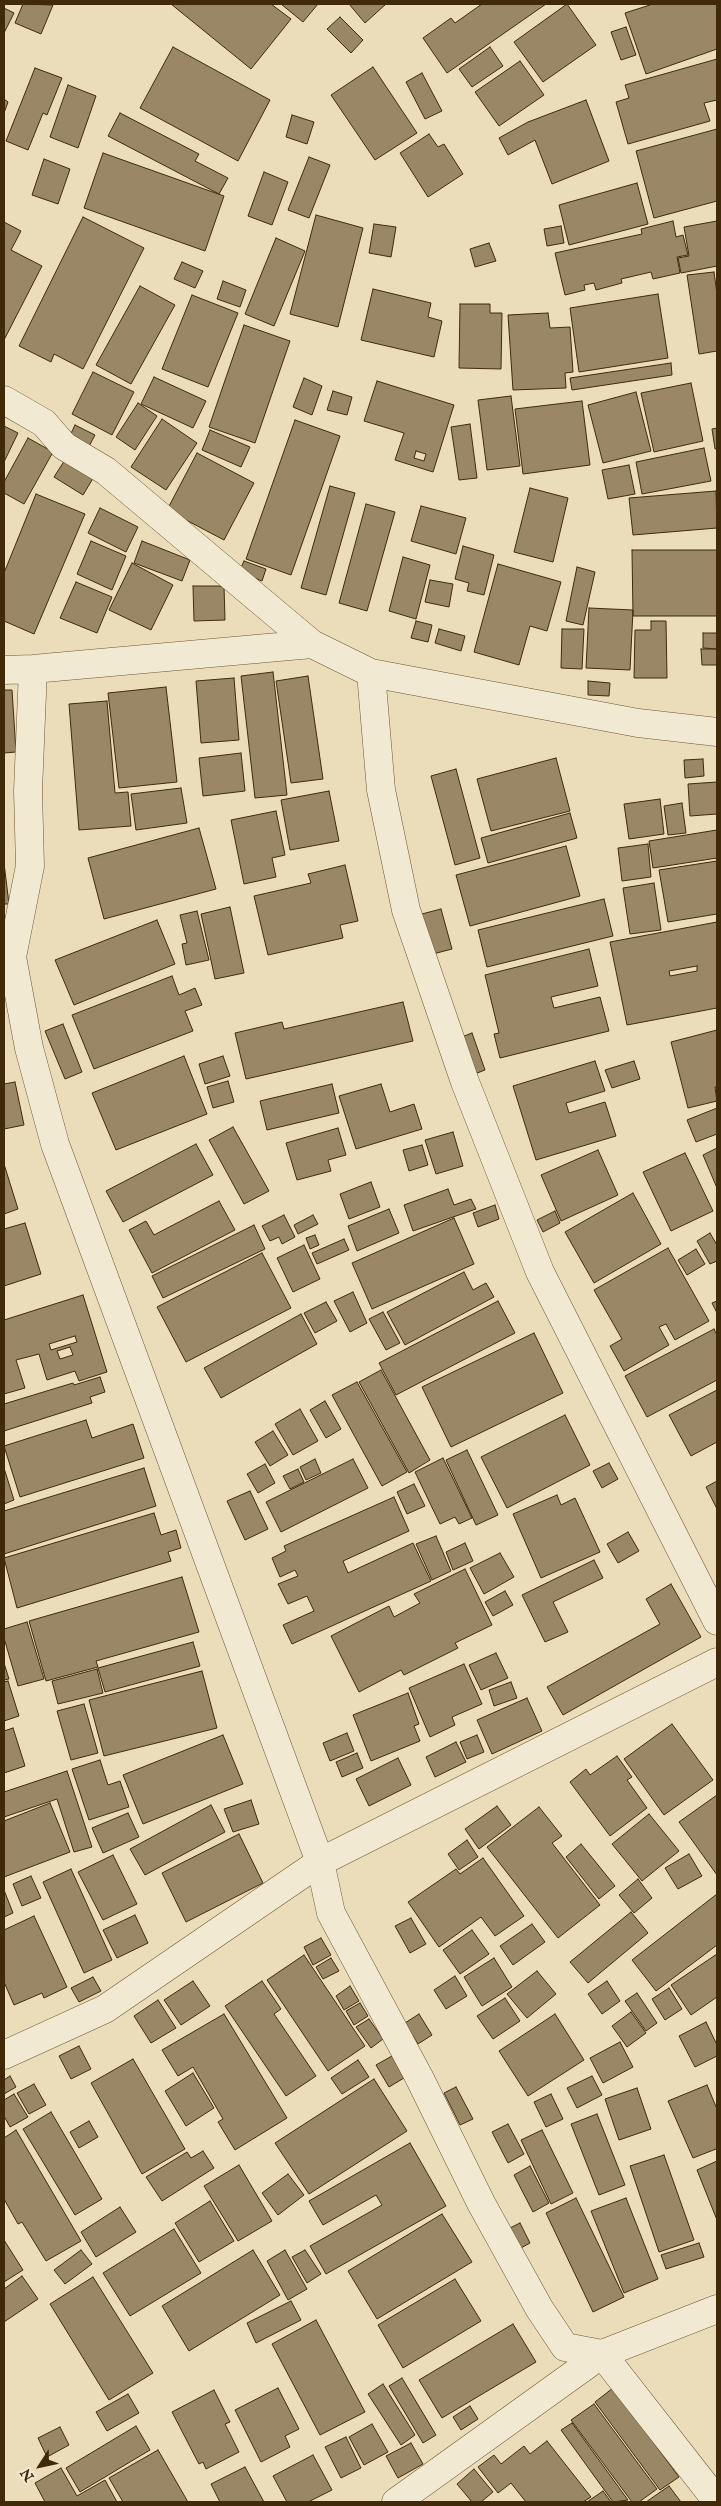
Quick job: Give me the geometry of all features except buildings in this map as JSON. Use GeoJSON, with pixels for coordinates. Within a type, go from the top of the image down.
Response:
{"type":"FeatureCollection","features":[{"type":"Feature","properties":{"kind":"street"},"geometry":{"type":"LineString","coordinates":[[4,400],[44,423],[64,446],[106,471],[312,644],[371,673],[638,723],[717,732]]}},
{"type":"Feature","properties":{"kind":"street"},"geometry":{"type":"LineString","coordinates":[[4,670],[312,644]]}},
{"type":"Feature","properties":{"kind":"street"},"geometry":{"type":"LineString","coordinates":[[33,669],[28,791],[30,866],[12,957],[29,1048],[55,1144],[320,1862],[331,1913],[419,2077],[481,2202],[539,2308],[565,2347],[602,2354],[717,2501]]}},
{"type":"Feature","properties":{"kind":"street"},"geometry":{"type":"LineString","coordinates":[[371,673],[382,790],[406,910],[465,1082],[540,1272],[717,1621]]}},
{"type":"Feature","properties":{"kind":"street"},"geometry":{"type":"LineString","coordinates":[[4,2055],[105,2009],[320,1862],[717,1662]]}},
{"type":"Feature","properties":{"kind":"street"},"geometry":{"type":"LineString","coordinates":[[396,2502],[602,2354],[717,2310]]}}]}
